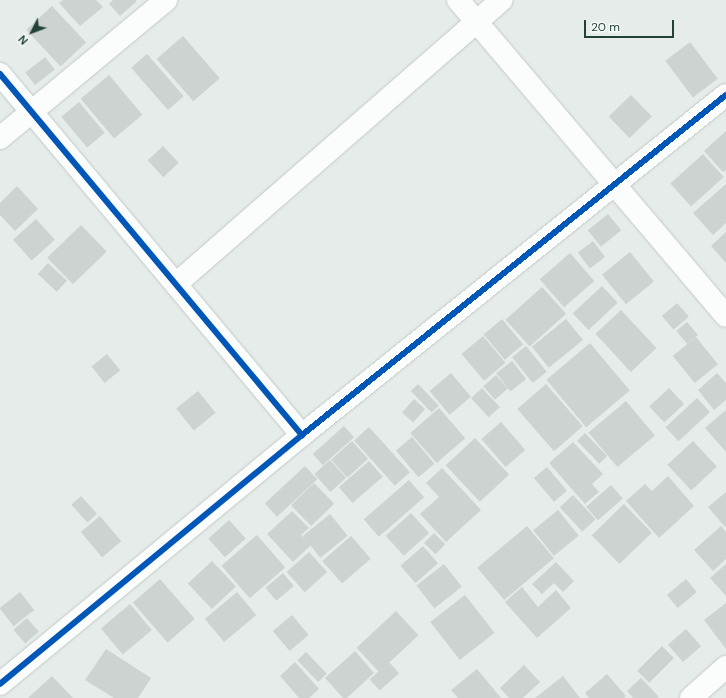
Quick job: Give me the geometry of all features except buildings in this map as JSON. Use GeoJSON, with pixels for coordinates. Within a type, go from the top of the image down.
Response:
{"type":"FeatureCollection","features":[{"type":"Feature","properties":{"kind":"street"},"geometry":{"type":"LineString","coordinates":[[0,138],[166,0]]}},
{"type":"Feature","properties":{"kind":"street"},"geometry":{"type":"LineString","coordinates":[[458,0],[726,316]]}},
{"type":"Feature","properties":{"kind":"street"},"geometry":{"type":"LineString","coordinates":[[176,284],[475,21],[501,0]]}},
{"type":"Feature","properties":{"kind":"street"},"geometry":{"type":"LineString","coordinates":[[0,74],[302,434]]}},
{"type":"Feature","properties":{"kind":"street"},"geometry":{"type":"LineString","coordinates":[[0,684],[302,434],[615,186],[726,95]]}},
{"type":"Feature","properties":{"kind":"street"},"geometry":{"type":"LineString","coordinates":[[691,698],[726,667]]}},
{"type":"Feature","properties":{"kind":"cycle path"},"geometry":{"type":"LineString","coordinates":[[0,74],[302,435]]}},
{"type":"Feature","properties":{"kind":"cycle path"},"geometry":{"type":"LineString","coordinates":[[0,684],[302,435],[726,95]]}}]}
